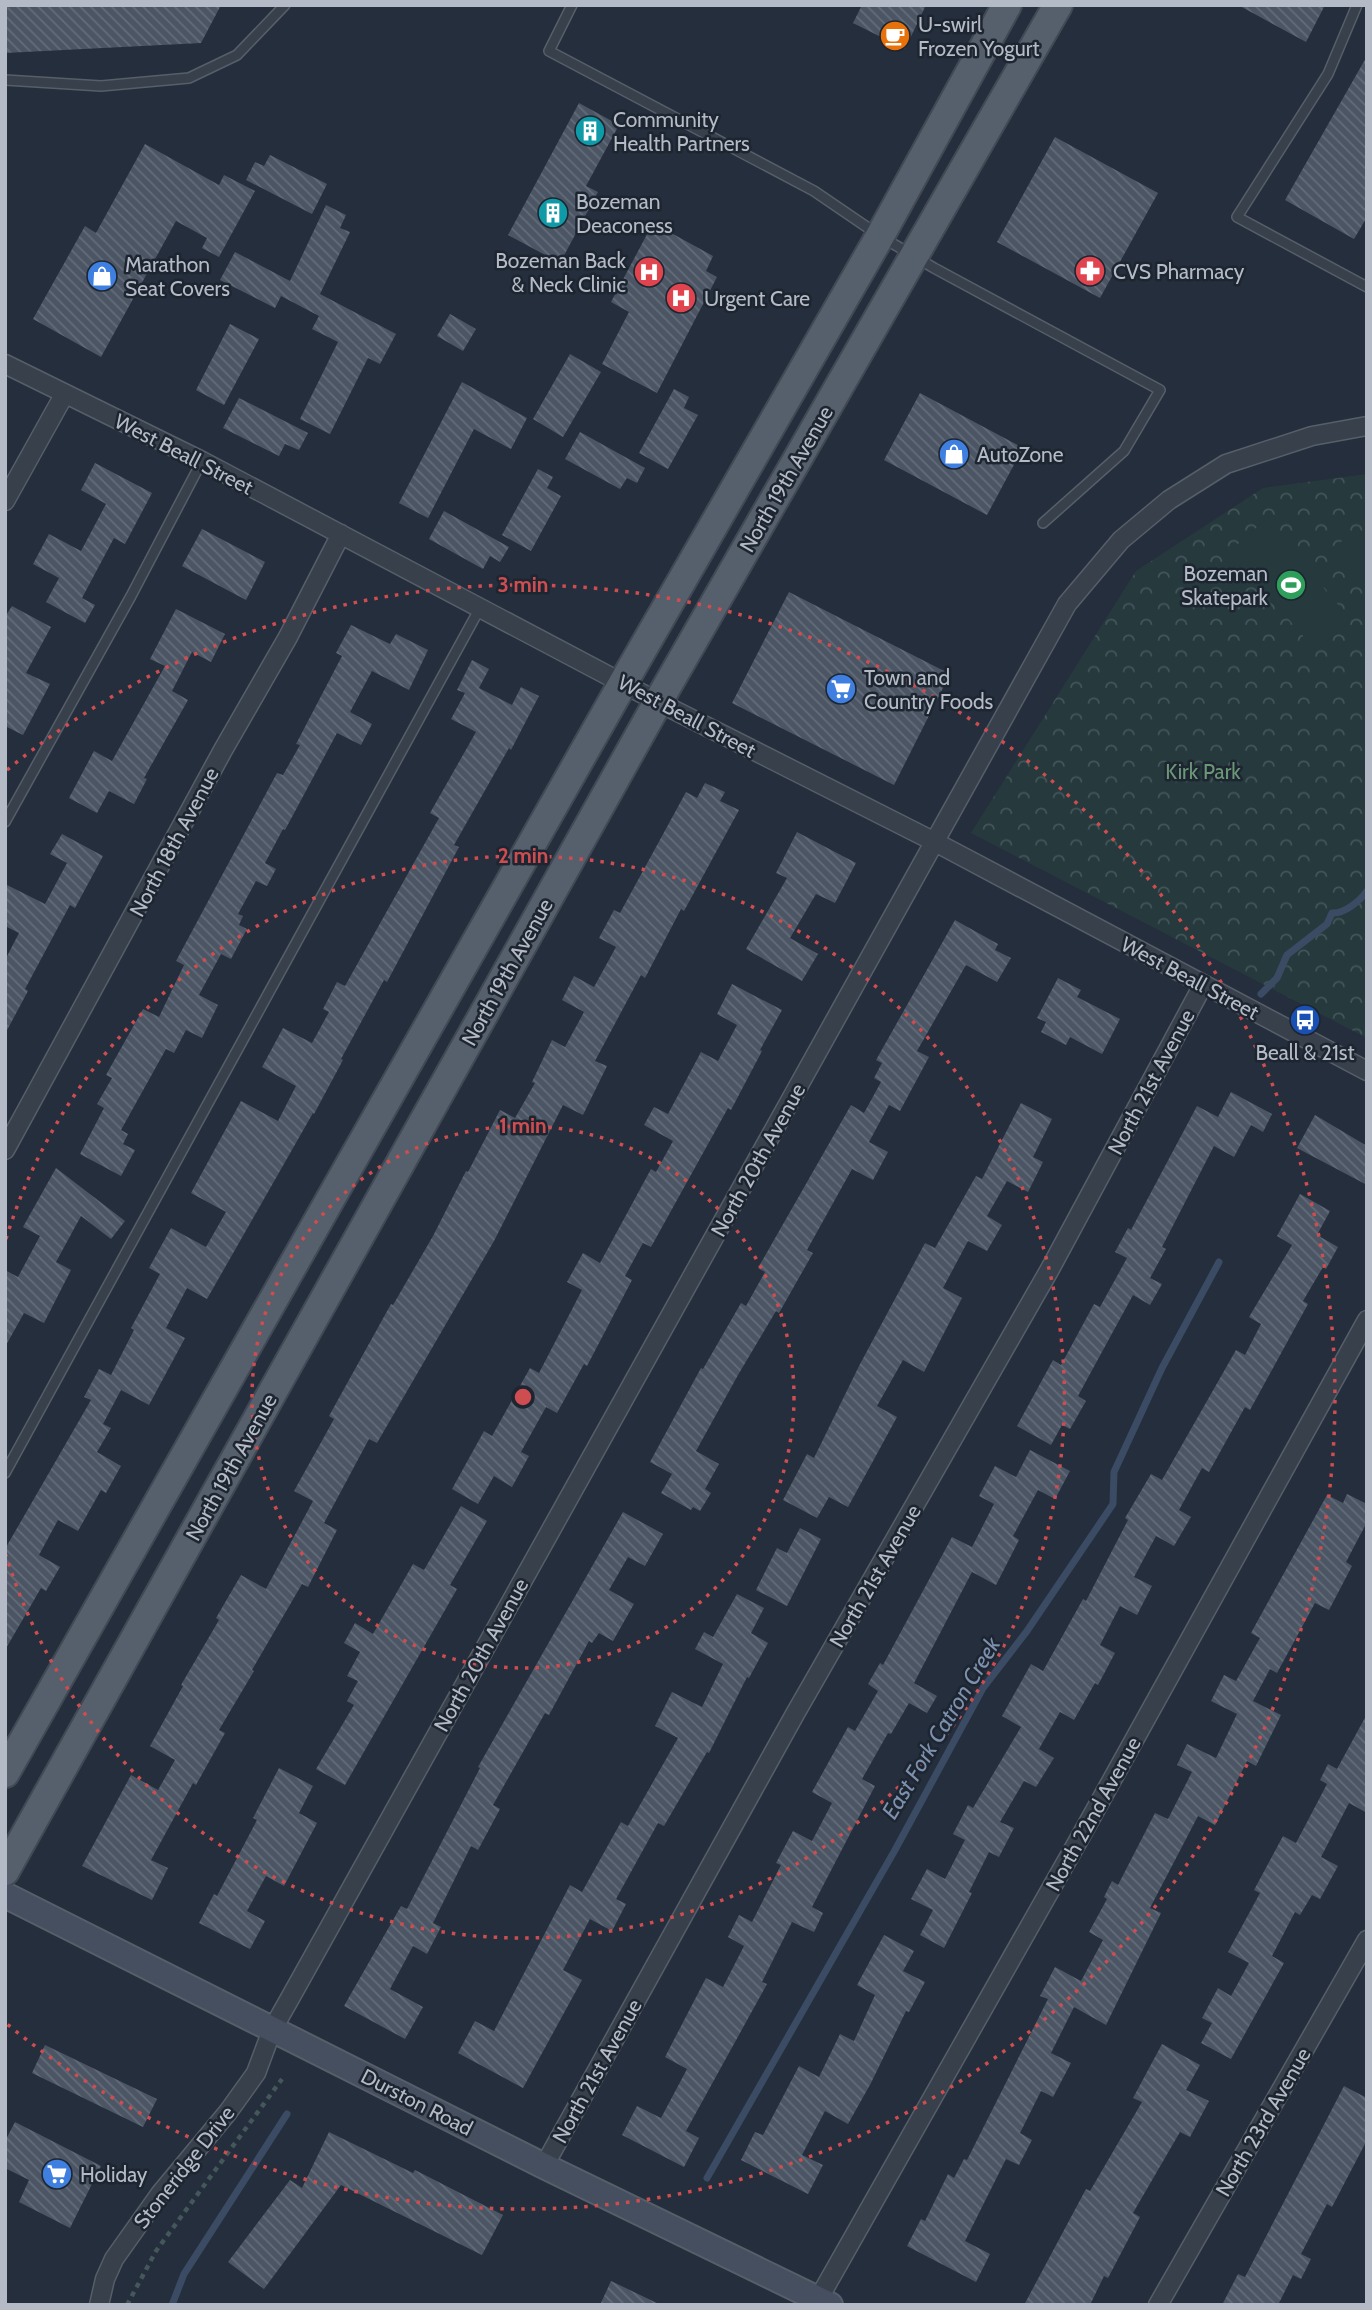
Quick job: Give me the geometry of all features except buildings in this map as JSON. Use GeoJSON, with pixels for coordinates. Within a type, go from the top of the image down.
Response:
{"type":"FeatureCollection","features":[{"type":"Feature","properties":{"kind":"main road","name":"North 19th Avenue"},"geometry":{"type":"LineString","coordinates":[[5,1773],[880,236],[1007,5]]}},
{"type":"Feature","properties":{"kind":"main road","name":"North 19th Avenue"},"geometry":{"type":"LineString","coordinates":[[5,1871],[658,702],[1058,5]]}},
{"type":"Feature","properties":{"kind":"main road","name":"Durston Road"},"geometry":{"type":"LineString","coordinates":[[5,1895],[821,2303]]}},
{"type":"Feature","properties":{"kind":"street","name":"West Beall Street"},"geometry":{"type":"LineString","coordinates":[[5,365],[202,461],[658,702],[935,842],[1367,1071]]}},
{"type":"Feature","properties":{"kind":"street"},"geometry":{"type":"LineString","coordinates":[[5,501],[64,395]]}},
{"type":"Feature","properties":{"kind":"street","name":"North 20th Avenue"},"geometry":{"type":"LineString","coordinates":[[272,2030],[1067,604],[1121,540],[1169,500],[1226,464],[1312,436],[1367,426]]}},
{"type":"Feature","properties":{"kind":"street","name":"North 18th Avenue"},"geometry":{"type":"LineString","coordinates":[[5,1150],[223,750],[288,637],[341,534]]}},
{"type":"Feature","properties":{"kind":"street","name":"North 21st Avenue"},"geometry":{"type":"LineString","coordinates":[[544,2166],[795,1714],[1044,1281],[1203,985]]}},
{"type":"Feature","properties":{"kind":"street","name":"North 22nd Avenue"},"geometry":{"type":"LineString","coordinates":[[821,2303],[1367,1320]]}},
{"type":"Feature","properties":{"kind":"street","name":"North 23rd Avenue"},"geometry":{"type":"LineString","coordinates":[[1158,2305],[1367,1940]]}},
{"type":"Feature","properties":{"kind":"street","name":"Stoneridge Drive"},"geometry":{"type":"LineString","coordinates":[[99,2305],[105,2279],[114,2259],[160,2194],[228,2112],[256,2073],[272,2030]]}},
{"type":"Feature","properties":{"kind":"lane"},"geometry":{"type":"LineString","coordinates":[[5,80],[101,86],[189,78],[237,55],[285,5]]}},
{"type":"Feature","properties":{"kind":"lane"},"geometry":{"type":"LineString","coordinates":[[572,5],[550,51],[814,191],[914,256],[1160,390],[1124,451],[1043,523]]}},
{"type":"Feature","properties":{"kind":"lane"},"geometry":{"type":"LineString","coordinates":[[1357,5],[1328,74],[1237,217],[1367,288]]}},
{"type":"Feature","properties":{"kind":"lane"},"geometry":{"type":"LineString","coordinates":[[5,821],[131,596],[202,461]]}},
{"type":"Feature","properties":{"kind":"lane"},"geometry":{"type":"LineString","coordinates":[[5,1473],[480,608]]}},
{"type":"Feature","properties":{"kind":"path"},"geometry":{"type":"LineString","coordinates":[[127,2305],[156,2251],[282,2079]]}},
{"type":"Feature","properties":{"kind":"green space","name":"Kirk Park"},"geometry":{"type":"Polygon","coordinates":[[[1367,474],[1367,1038],[971,833],[1136,571],[1263,488],[1367,474]]]}},
{"type":"Feature","properties":{"kind":"green space","name":"Bozeman Skatepark"},"geometry":{"type":"Polygon","coordinates":[[[1265,520],[1351,620],[1316,651],[1230,551],[1265,520]]]}},
{"type":"Feature","properties":{"kind":"green space"},"geometry":{"type":"Polygon","coordinates":[[[1367,533],[1367,572],[1335,568],[1331,557],[1334,546],[1367,533]]]}},
{"type":"Feature","properties":{"kind":"waterway","name":"East Fork Catron Creek"},"geometry":{"type":"LineString","coordinates":[[1261,994],[1277,978],[1287,955],[1327,924],[1332,913],[1351,906],[1367,891]]}},
{"type":"Feature","properties":{"kind":"waterway","name":"East Fork Catron Creek"},"geometry":{"type":"LineString","coordinates":[[707,2178],[895,1850],[983,1688],[1027,1631],[1113,1504],[1114,1472],[1162,1368],[1219,1262]]}},
{"type":"Feature","properties":{"kind":"waterway","name":"East Fork Catron Creek"},"geometry":{"type":"LineString","coordinates":[[172,2305],[184,2274],[287,2114]]}},
{"type":"Feature","properties":{"kind":"place","name":"U-swirl Frozen Yogurt"},"geometry":{"type":"Point","coordinates":[895,36]}},
{"type":"Feature","properties":{"kind":"place","name":"Community Health Partners"},"geometry":{"type":"Point","coordinates":[590,131]}},
{"type":"Feature","properties":{"kind":"place","name":"Bozeman Deaconess"},"geometry":{"type":"Point","coordinates":[553,213]}},
{"type":"Feature","properties":{"kind":"place","name":"CVS Pharmacy"},"geometry":{"type":"Point","coordinates":[1090,271]}},
{"type":"Feature","properties":{"kind":"place","name":"Bozeman Back & Neck Clinic"},"geometry":{"type":"Point","coordinates":[649,272]}},
{"type":"Feature","properties":{"kind":"place","name":"Marathon Seat Covers"},"geometry":{"type":"Point","coordinates":[102,276]}},
{"type":"Feature","properties":{"kind":"place","name":"Urgent Care"},"geometry":{"type":"Point","coordinates":[681,298]}},
{"type":"Feature","properties":{"kind":"place","name":"AutoZone"},"geometry":{"type":"Point","coordinates":[954,454]}},
{"type":"Feature","properties":{"kind":"place","name":"Bozeman Skatepark"},"geometry":{"type":"Point","coordinates":[1291,585]}},
{"type":"Feature","properties":{"kind":"place","name":"Town and Country Foods"},"geometry":{"type":"Point","coordinates":[841,689]}},
{"type":"Feature","properties":{"kind":"place","name":"Beall & 21st"},"geometry":{"type":"Point","coordinates":[1305,1020]}},
{"type":"Feature","properties":{"kind":"place","name":"Holiday"},"geometry":{"type":"Point","coordinates":[57,2174]}}]}
